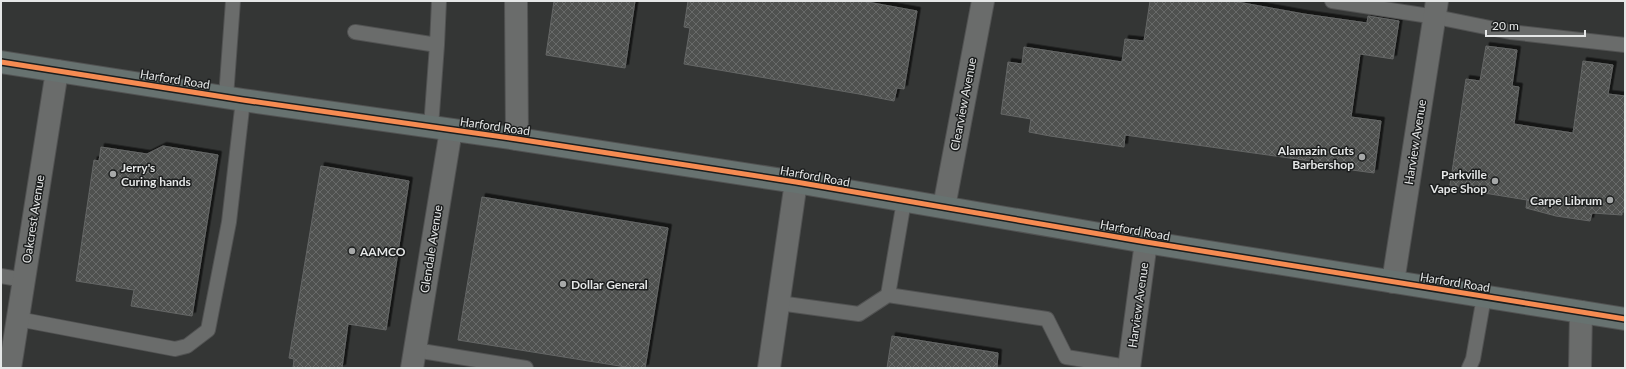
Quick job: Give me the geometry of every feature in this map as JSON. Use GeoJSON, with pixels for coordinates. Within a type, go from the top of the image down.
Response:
{"type":"FeatureCollection","features":[{"type":"Feature","properties":{"kind":"main road","name":"Harford Road"},"geometry":{"type":"LineString","coordinates":[[1,62],[235,99],[517,139],[796,182],[1146,242],[1625,319]]}},
{"type":"Feature","properties":{"kind":"street"},"geometry":{"type":"LineString","coordinates":[[516,1],[517,139]]}},
{"type":"Feature","properties":{"kind":"street","name":"Clearview Avenue"},"geometry":{"type":"LineString","coordinates":[[944,207],[983,1]]}},
{"type":"Feature","properties":{"kind":"street","name":"Harview Avenue"},"geometry":{"type":"LineString","coordinates":[[1393,282],[1436,9]]}},
{"type":"Feature","properties":{"kind":"street","name":"Oakcrest Avenue"},"geometry":{"type":"LineString","coordinates":[[10,368],[57,71]]}},
{"type":"Feature","properties":{"kind":"street","name":"Glendale Avenue"},"geometry":{"type":"LineString","coordinates":[[414,359],[441,129]]}},
{"type":"Feature","properties":{"kind":"street"},"geometry":{"type":"LineString","coordinates":[[769,368],[796,182]]}},
{"type":"Feature","properties":{"kind":"street","name":"Harview Avenue"},"geometry":{"type":"LineString","coordinates":[[1129,368],[1146,242]]}},
{"type":"Feature","properties":{"kind":"street"},"geometry":{"type":"LineString","coordinates":[[1580,368],[1581,312]]}},
{"type":"Feature","properties":{"kind":"lane"},"geometry":{"type":"LineString","coordinates":[[18,319],[175,350],[187,346],[208,330],[229,222],[235,99],[233,1]]}},
{"type":"Feature","properties":{"kind":"lane"},"geometry":{"type":"LineString","coordinates":[[439,1],[437,45],[441,129]]}},
{"type":"Feature","properties":{"kind":"lane"},"geometry":{"type":"LineString","coordinates":[[1332,1],[1436,9],[1510,32],[1625,45]]}},
{"type":"Feature","properties":{"kind":"lane"},"geometry":{"type":"LineString","coordinates":[[355,32],[437,45]]}},
{"type":"Feature","properties":{"kind":"lane"},"geometry":{"type":"LineString","coordinates":[[888,295],[904,201]]}},
{"type":"Feature","properties":{"kind":"lane"},"geometry":{"type":"LineString","coordinates":[[1,276],[24,280]]}},
{"type":"Feature","properties":{"kind":"lane"},"geometry":{"type":"LineString","coordinates":[[778,303],[859,314],[888,295],[1047,319],[1066,357],[1133,368]]}},
{"type":"Feature","properties":{"kind":"lane"},"geometry":{"type":"LineString","coordinates":[[1468,368],[1473,358],[1484,297]]}},
{"type":"Feature","properties":{"kind":"lane"},"geometry":{"type":"LineString","coordinates":[[414,359],[526,368]]}},
{"type":"Feature","properties":{"kind":"building"},"geometry":{"type":"Polygon","coordinates":[[[554,1],[635,1],[625,68],[546,55],[554,1]]]}},
{"type":"Feature","properties":{"kind":"building"},"geometry":{"type":"Polygon","coordinates":[[[688,1],[862,1],[917,11],[904,89],[897,88],[894,101],[684,64],[690,28],[684,27],[688,1]]]}},
{"type":"Feature","properties":{"kind":"building"},"geometry":{"type":"Polygon","coordinates":[[[1150,1],[1232,1],[1304,14],[1367,23],[1368,16],[1399,21],[1393,59],[1360,54],[1351,117],[1381,121],[1374,173],[1330,167],[1318,168],[1318,162],[1125,135],[1124,147],[1050,136],[1029,132],[1031,119],[1001,114],[1008,62],[1022,64],[1024,47],[1122,62],[1125,39],[1144,41],[1150,1]]]}},
{"type":"Feature","properties":{"kind":"building"},"geometry":{"type":"Polygon","coordinates":[[[1486,46],[1517,50],[1512,86],[1519,87],[1514,124],[1539,128],[1573,133],[1583,61],[1613,65],[1608,94],[1625,96],[1625,212],[1622,212],[1622,215],[1592,213],[1590,221],[1556,216],[1526,208],[1527,200],[1478,192],[1478,189],[1450,185],[1466,79],[1480,81],[1486,46]]]}},
{"type":"Feature","properties":{"kind":"building"},"geometry":{"type":"Polygon","coordinates":[[[163,146],[218,155],[192,316],[131,306],[134,290],[76,281],[94,160],[99,161],[101,147],[147,154],[163,146]]]}},
{"type":"Feature","properties":{"kind":"building","name":"AAMCO"},"geometry":{"type":"Polygon","coordinates":[[[321,166],[409,181],[386,330],[348,324],[342,368],[293,368],[294,359],[289,358],[321,166]]]}},
{"type":"Feature","properties":{"kind":"building","name":"Dollar General"},"geometry":{"type":"Polygon","coordinates":[[[482,197],[668,228],[645,368],[632,368],[458,340],[482,197]]]}},
{"type":"Feature","properties":{"kind":"building"},"geometry":{"type":"Polygon","coordinates":[[[892,336],[998,353],[997,368],[887,368],[892,336]]]}},
{"type":"Feature","properties":{"kind":"cycle path"},"geometry":{"type":"LineString","coordinates":[[1,62],[243,100],[517,139],[796,182],[1146,242],[1625,319]]}},
{"type":"Feature","properties":{"kind":"place","name":"Alamazin Cuts Barbershop"},"geometry":{"type":"Point","coordinates":[1362,157]}},
{"type":"Feature","properties":{"kind":"place","name":"Jerry's Curing hands"},"geometry":{"type":"Point","coordinates":[113,174]}},
{"type":"Feature","properties":{"kind":"place","name":"Parkville Vape Shop"},"geometry":{"type":"Point","coordinates":[1495,181]}},
{"type":"Feature","properties":{"kind":"place","name":"Carpe Librum"},"geometry":{"type":"Point","coordinates":[1610,200]}},
{"type":"Feature","properties":{"kind":"place","name":"AAMCO"},"geometry":{"type":"Point","coordinates":[352,251]}},
{"type":"Feature","properties":{"kind":"place","name":"Dollar General"},"geometry":{"type":"Point","coordinates":[563,284]}}]}
